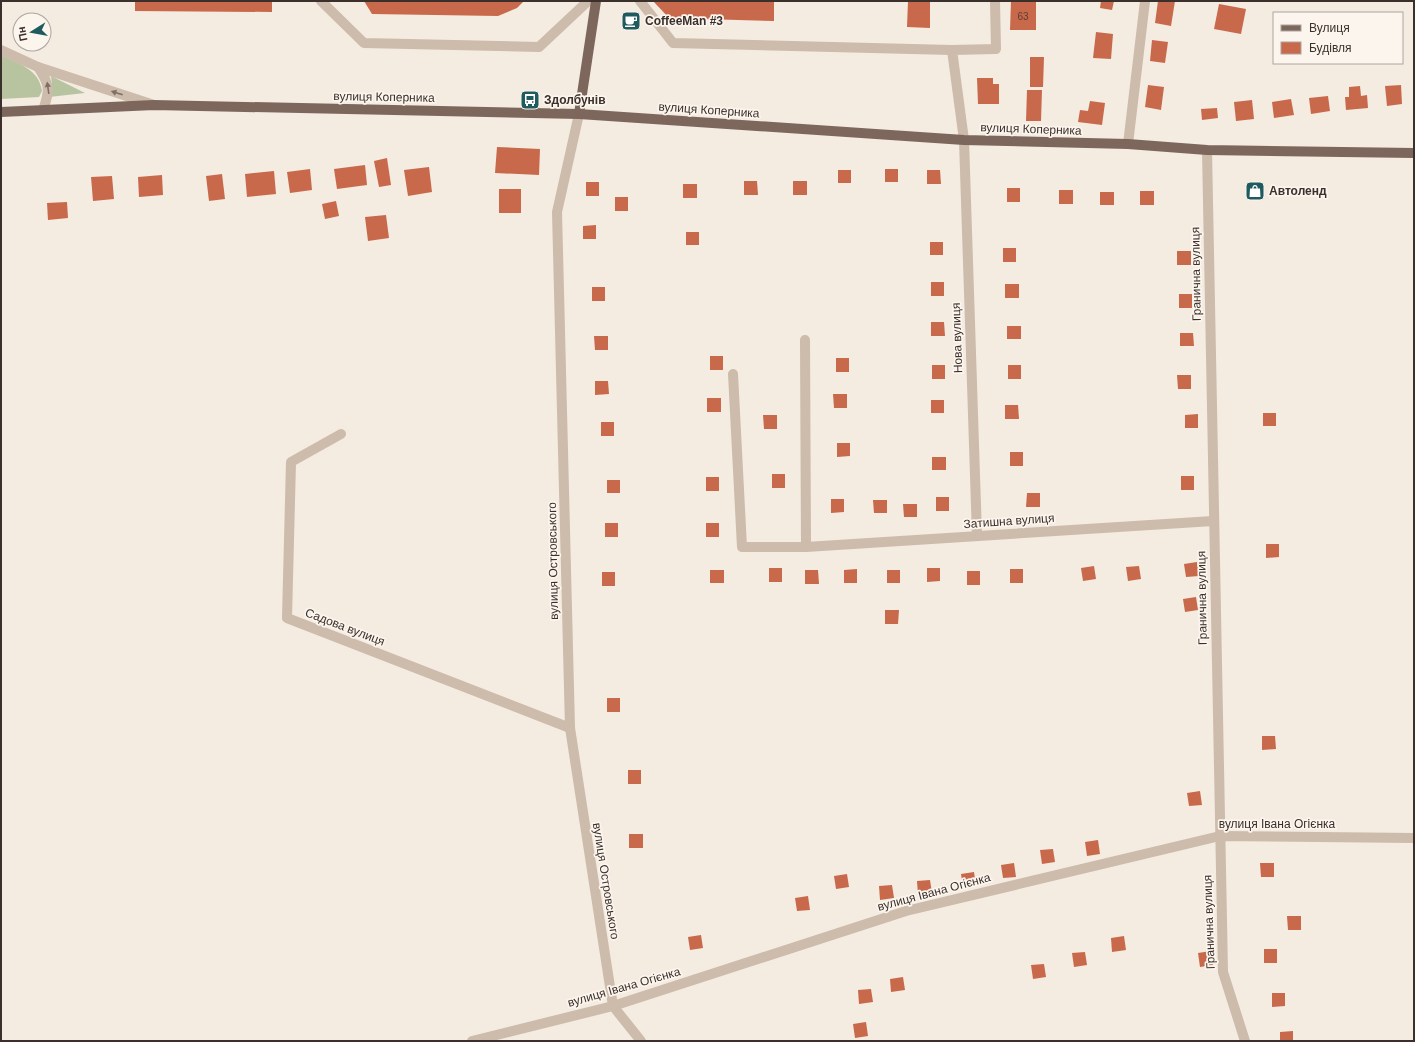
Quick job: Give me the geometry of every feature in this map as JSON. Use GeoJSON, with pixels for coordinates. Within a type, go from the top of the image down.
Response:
{"type":"FeatureCollection","features":[{"type":"Feature","properties":{"kind":"main road"},"geometry":{"type":"LineString","coordinates":[[579,114],[596,1]]}},
{"type":"Feature","properties":{"kind":"main road","name":"вулиця Коперника"},"geometry":{"type":"LineString","coordinates":[[1,112],[154,105],[579,114],[964,140],[1128,144],[1207,150],[1414,153]]}},
{"type":"Feature","properties":{"kind":"street"},"geometry":{"type":"LineString","coordinates":[[321,1],[364,43],[539,47],[588,1]]}},
{"type":"Feature","properties":{"kind":"street"},"geometry":{"type":"LineString","coordinates":[[640,1],[673,43],[952,50],[996,49],[995,1]]}},
{"type":"Feature","properties":{"kind":"street"},"geometry":{"type":"LineString","coordinates":[[1128,144],[1145,1]]}},
{"type":"Feature","properties":{"kind":"street"},"geometry":{"type":"LineString","coordinates":[[1,50],[38,67],[154,105]]}},
{"type":"Feature","properties":{"kind":"street","name":"Нова вулиця"},"geometry":{"type":"LineString","coordinates":[[952,50],[964,140],[977,536]]}},
{"type":"Feature","properties":{"kind":"street"},"geometry":{"type":"LineString","coordinates":[[38,67],[47,79],[49,94],[43,110]]}},
{"type":"Feature","properties":{"kind":"street","name":"вулиця Островського"},"geometry":{"type":"LineString","coordinates":[[579,114],[557,212],[570,728],[613,1006]]}},
{"type":"Feature","properties":{"kind":"street","name":"Гранична вулиця"},"geometry":{"type":"LineString","coordinates":[[1207,150],[1213,521],[1223,972],[1245,1041]]}},
{"type":"Feature","properties":{"kind":"street"},"geometry":{"type":"LineString","coordinates":[[805,340],[806,547]]}},
{"type":"Feature","properties":{"kind":"street","name":"Затишна вулиця"},"geometry":{"type":"LineString","coordinates":[[733,374],[742,547],[806,547],[1213,521]]}},
{"type":"Feature","properties":{"kind":"street","name":"Садова вулиця"},"geometry":{"type":"LineString","coordinates":[[341,434],[291,462],[287,618],[570,728]]}},
{"type":"Feature","properties":{"kind":"street","name":"вулиця Івана Огієнка"},"geometry":{"type":"LineString","coordinates":[[472,1041],[613,1006],[906,911],[1220,836],[1414,838]]}},
{"type":"Feature","properties":{"kind":"street"},"geometry":{"type":"LineString","coordinates":[[613,1006],[640,1041]]}},
{"type":"Feature","properties":{"kind":"green space"},"geometry":{"type":"Polygon","coordinates":[[[1,55],[27,68],[37,77],[42,91],[39,97],[1,99],[1,55]]]}},
{"type":"Feature","properties":{"kind":"green space"},"geometry":{"type":"Polygon","coordinates":[[[51,76],[85,93],[49,97],[52,84],[51,76]]]}},
{"type":"Feature","properties":{"kind":"building"},"geometry":{"type":"Polygon","coordinates":[[[135,1],[272,1],[272,12],[135,11],[135,1]]]}},
{"type":"Feature","properties":{"kind":"building"},"geometry":{"type":"Polygon","coordinates":[[[364,1],[524,1],[517,8],[498,16],[372,14],[364,1]]]}},
{"type":"Feature","properties":{"kind":"building"},"geometry":{"type":"Polygon","coordinates":[[[653,1],[774,1],[774,21],[669,18],[653,1]]]}},
{"type":"Feature","properties":{"kind":"building"},"geometry":{"type":"Polygon","coordinates":[[[908,1],[930,1],[930,28],[907,27],[908,1]]]}},
{"type":"Feature","properties":{"kind":"building"},"geometry":{"type":"Polygon","coordinates":[[[1011,1],[1036,1],[1036,30],[1010,30],[1011,1]]]}},
{"type":"Feature","properties":{"kind":"building"},"geometry":{"type":"Polygon","coordinates":[[[1101,1],[1114,1],[1112,10],[1100,8],[1101,1]]]}},
{"type":"Feature","properties":{"kind":"building"},"geometry":{"type":"Polygon","coordinates":[[[1158,1],[1175,1],[1171,26],[1155,23],[1158,1]]]}},
{"type":"Feature","properties":{"kind":"building"},"geometry":{"type":"Polygon","coordinates":[[[1219,4],[1246,9],[1241,34],[1214,29],[1219,4]]]}},
{"type":"Feature","properties":{"kind":"building"},"geometry":{"type":"Polygon","coordinates":[[[1096,32],[1113,34],[1111,59],[1093,58],[1096,32]]]}},
{"type":"Feature","properties":{"kind":"building"},"geometry":{"type":"Polygon","coordinates":[[[1152,40],[1168,42],[1165,63],[1150,61],[1152,40]]]}},
{"type":"Feature","properties":{"kind":"building"},"geometry":{"type":"Polygon","coordinates":[[[1030,57],[1044,57],[1043,87],[1030,87],[1030,57]]]}},
{"type":"Feature","properties":{"kind":"building"},"geometry":{"type":"Polygon","coordinates":[[[977,78],[993,78],[993,84],[999,84],[999,104],[978,104],[977,78]]]}},
{"type":"Feature","properties":{"kind":"building"},"geometry":{"type":"Polygon","coordinates":[[[1148,85],[1164,87],[1161,110],[1145,107],[1148,85]]]}},
{"type":"Feature","properties":{"kind":"building"},"geometry":{"type":"Polygon","coordinates":[[[1401,85],[1402,104],[1387,106],[1385,86],[1401,85]]]}},
{"type":"Feature","properties":{"kind":"building"},"geometry":{"type":"Polygon","coordinates":[[[1360,86],[1361,96],[1367,95],[1368,108],[1346,110],[1345,97],[1349,97],[1349,87],[1360,86]]]}},
{"type":"Feature","properties":{"kind":"building"},"geometry":{"type":"Polygon","coordinates":[[[1027,90],[1042,90],[1041,121],[1026,121],[1027,90]]]}},
{"type":"Feature","properties":{"kind":"building"},"geometry":{"type":"Polygon","coordinates":[[[1328,96],[1330,111],[1311,114],[1309,98],[1328,96]]]}},
{"type":"Feature","properties":{"kind":"building"},"geometry":{"type":"Polygon","coordinates":[[[1291,99],[1294,115],[1274,118],[1272,102],[1291,99]]]}},
{"type":"Feature","properties":{"kind":"building"},"geometry":{"type":"Polygon","coordinates":[[[1252,100],[1254,119],[1236,121],[1234,102],[1252,100]]]}},
{"type":"Feature","properties":{"kind":"building"},"geometry":{"type":"Polygon","coordinates":[[[1090,101],[1105,103],[1102,125],[1078,122],[1080,110],[1088,111],[1090,101]]]}},
{"type":"Feature","properties":{"kind":"building"},"geometry":{"type":"Polygon","coordinates":[[[1217,108],[1218,118],[1202,120],[1201,109],[1217,108]]]}},
{"type":"Feature","properties":{"kind":"building"},"geometry":{"type":"Polygon","coordinates":[[[497,147],[540,149],[539,175],[495,173],[497,147]]]}},
{"type":"Feature","properties":{"kind":"building"},"geometry":{"type":"Polygon","coordinates":[[[387,158],[391,185],[379,187],[374,161],[387,158]]]}},
{"type":"Feature","properties":{"kind":"building"},"geometry":{"type":"Polygon","coordinates":[[[365,165],[367,185],[337,189],[334,169],[365,165]]]}},
{"type":"Feature","properties":{"kind":"building"},"geometry":{"type":"Polygon","coordinates":[[[429,167],[432,192],[408,196],[404,170],[429,167]]]}},
{"type":"Feature","properties":{"kind":"building"},"geometry":{"type":"Polygon","coordinates":[[[310,169],[312,190],[290,193],[287,172],[310,169]]]}},
{"type":"Feature","properties":{"kind":"building"},"geometry":{"type":"Polygon","coordinates":[[[885,169],[898,169],[898,182],[885,182],[885,169]]]}},
{"type":"Feature","properties":{"kind":"building"},"geometry":{"type":"Polygon","coordinates":[[[838,170],[851,170],[851,183],[838,183],[838,170]]]}},
{"type":"Feature","properties":{"kind":"building"},"geometry":{"type":"Polygon","coordinates":[[[927,170],[940,170],[941,184],[927,184],[927,170]]]}},
{"type":"Feature","properties":{"kind":"building"},"geometry":{"type":"Polygon","coordinates":[[[274,171],[276,194],[247,197],[245,174],[274,171]]]}},
{"type":"Feature","properties":{"kind":"building"},"geometry":{"type":"Polygon","coordinates":[[[222,174],[225,199],[209,201],[206,176],[222,174]]]}},
{"type":"Feature","properties":{"kind":"building"},"geometry":{"type":"Polygon","coordinates":[[[162,175],[163,195],[139,197],[138,177],[162,175]]]}},
{"type":"Feature","properties":{"kind":"building"},"geometry":{"type":"Polygon","coordinates":[[[112,176],[114,199],[93,201],[91,177],[112,176]]]}},
{"type":"Feature","properties":{"kind":"building"},"geometry":{"type":"Polygon","coordinates":[[[744,181],[757,181],[758,195],[744,195],[744,181]]]}},
{"type":"Feature","properties":{"kind":"building"},"geometry":{"type":"Polygon","coordinates":[[[793,181],[807,181],[807,195],[793,195],[793,181]]]}},
{"type":"Feature","properties":{"kind":"building"},"geometry":{"type":"Polygon","coordinates":[[[586,182],[599,182],[599,196],[586,196],[586,182]]]}},
{"type":"Feature","properties":{"kind":"building"},"geometry":{"type":"Polygon","coordinates":[[[683,184],[697,184],[697,198],[683,198],[683,184]]]}},
{"type":"Feature","properties":{"kind":"building"},"geometry":{"type":"Polygon","coordinates":[[[1007,188],[1020,188],[1020,202],[1007,202],[1007,188]]]}},
{"type":"Feature","properties":{"kind":"building"},"geometry":{"type":"Polygon","coordinates":[[[499,189],[521,189],[521,213],[499,213],[499,189]]]}},
{"type":"Feature","properties":{"kind":"building"},"geometry":{"type":"Polygon","coordinates":[[[1059,190],[1073,190],[1073,204],[1059,204],[1059,190]]]}},
{"type":"Feature","properties":{"kind":"building"},"geometry":{"type":"Polygon","coordinates":[[[1140,191],[1154,191],[1154,205],[1140,205],[1140,191]]]}},
{"type":"Feature","properties":{"kind":"building"},"geometry":{"type":"Polygon","coordinates":[[[1100,192],[1114,192],[1114,205],[1100,205],[1100,192]]]}},
{"type":"Feature","properties":{"kind":"building"},"geometry":{"type":"Polygon","coordinates":[[[615,197],[628,197],[628,211],[615,211],[615,197]]]}},
{"type":"Feature","properties":{"kind":"building"},"geometry":{"type":"Polygon","coordinates":[[[336,201],[339,216],[325,219],[322,204],[336,201]]]}},
{"type":"Feature","properties":{"kind":"building"},"geometry":{"type":"Polygon","coordinates":[[[67,202],[68,218],[48,220],[47,203],[67,202]]]}},
{"type":"Feature","properties":{"kind":"building"},"geometry":{"type":"Polygon","coordinates":[[[386,215],[389,238],[368,241],[365,217],[386,215]]]}},
{"type":"Feature","properties":{"kind":"building"},"geometry":{"type":"Polygon","coordinates":[[[596,225],[596,239],[583,239],[583,226],[596,225]]]}},
{"type":"Feature","properties":{"kind":"building"},"geometry":{"type":"Polygon","coordinates":[[[686,232],[699,232],[699,245],[686,245],[686,232]]]}},
{"type":"Feature","properties":{"kind":"building"},"geometry":{"type":"Polygon","coordinates":[[[930,242],[943,242],[943,255],[930,255],[930,242]]]}},
{"type":"Feature","properties":{"kind":"building"},"geometry":{"type":"Polygon","coordinates":[[[1003,248],[1016,248],[1016,262],[1003,262],[1003,248]]]}},
{"type":"Feature","properties":{"kind":"building"},"geometry":{"type":"Polygon","coordinates":[[[1177,251],[1191,251],[1191,265],[1177,265],[1177,251]]]}},
{"type":"Feature","properties":{"kind":"building"},"geometry":{"type":"Polygon","coordinates":[[[931,282],[944,282],[944,296],[931,296],[931,282]]]}},
{"type":"Feature","properties":{"kind":"building"},"geometry":{"type":"Polygon","coordinates":[[[1005,284],[1019,284],[1019,298],[1005,298],[1005,284]]]}},
{"type":"Feature","properties":{"kind":"building"},"geometry":{"type":"Polygon","coordinates":[[[592,287],[605,287],[605,301],[592,301],[592,287]]]}},
{"type":"Feature","properties":{"kind":"building"},"geometry":{"type":"Polygon","coordinates":[[[1179,294],[1192,294],[1192,308],[1179,308],[1179,294]]]}},
{"type":"Feature","properties":{"kind":"building"},"geometry":{"type":"Polygon","coordinates":[[[931,322],[944,322],[945,336],[931,336],[931,322]]]}},
{"type":"Feature","properties":{"kind":"building"},"geometry":{"type":"Polygon","coordinates":[[[1007,326],[1021,326],[1021,339],[1007,339],[1007,326]]]}},
{"type":"Feature","properties":{"kind":"building"},"geometry":{"type":"Polygon","coordinates":[[[1180,333],[1193,333],[1194,346],[1180,346],[1180,333]]]}},
{"type":"Feature","properties":{"kind":"building"},"geometry":{"type":"Polygon","coordinates":[[[594,336],[608,336],[608,350],[595,350],[594,336]]]}},
{"type":"Feature","properties":{"kind":"building"},"geometry":{"type":"Polygon","coordinates":[[[710,356],[723,356],[723,370],[710,370],[710,356]]]}},
{"type":"Feature","properties":{"kind":"building"},"geometry":{"type":"Polygon","coordinates":[[[836,358],[849,358],[849,372],[836,372],[836,358]]]}},
{"type":"Feature","properties":{"kind":"building"},"geometry":{"type":"Polygon","coordinates":[[[932,365],[945,365],[945,379],[932,379],[932,365]]]}},
{"type":"Feature","properties":{"kind":"building"},"geometry":{"type":"Polygon","coordinates":[[[1008,365],[1021,365],[1021,379],[1008,379],[1008,365]]]}},
{"type":"Feature","properties":{"kind":"building"},"geometry":{"type":"Polygon","coordinates":[[[1177,375],[1191,375],[1191,389],[1178,389],[1177,375]]]}},
{"type":"Feature","properties":{"kind":"building"},"geometry":{"type":"Polygon","coordinates":[[[595,381],[608,381],[609,394],[595,395],[595,381]]]}},
{"type":"Feature","properties":{"kind":"building"},"geometry":{"type":"Polygon","coordinates":[[[833,394],[847,394],[847,408],[834,408],[833,394]]]}},
{"type":"Feature","properties":{"kind":"building"},"geometry":{"type":"Polygon","coordinates":[[[707,398],[721,398],[721,412],[707,412],[707,398]]]}},
{"type":"Feature","properties":{"kind":"building"},"geometry":{"type":"Polygon","coordinates":[[[931,400],[944,400],[944,413],[931,413],[931,400]]]}},
{"type":"Feature","properties":{"kind":"building"},"geometry":{"type":"Polygon","coordinates":[[[1005,405],[1018,405],[1019,419],[1005,419],[1005,405]]]}},
{"type":"Feature","properties":{"kind":"building"},"geometry":{"type":"Polygon","coordinates":[[[1263,413],[1276,413],[1276,426],[1263,426],[1263,413]]]}},
{"type":"Feature","properties":{"kind":"building"},"geometry":{"type":"Polygon","coordinates":[[[1198,414],[1198,428],[1185,428],[1185,415],[1198,414]]]}},
{"type":"Feature","properties":{"kind":"building"},"geometry":{"type":"Polygon","coordinates":[[[763,415],[777,415],[777,429],[764,429],[763,415]]]}},
{"type":"Feature","properties":{"kind":"building"},"geometry":{"type":"Polygon","coordinates":[[[601,422],[614,422],[614,436],[601,436],[601,422]]]}},
{"type":"Feature","properties":{"kind":"building"},"geometry":{"type":"Polygon","coordinates":[[[837,443],[850,443],[850,456],[837,457],[837,443]]]}},
{"type":"Feature","properties":{"kind":"building"},"geometry":{"type":"Polygon","coordinates":[[[1010,452],[1023,452],[1023,466],[1010,466],[1010,452]]]}},
{"type":"Feature","properties":{"kind":"building"},"geometry":{"type":"Polygon","coordinates":[[[932,457],[946,457],[946,470],[932,470],[932,457]]]}},
{"type":"Feature","properties":{"kind":"building"},"geometry":{"type":"Polygon","coordinates":[[[772,474],[785,474],[785,488],[772,488],[772,474]]]}},
{"type":"Feature","properties":{"kind":"building"},"geometry":{"type":"Polygon","coordinates":[[[1181,476],[1194,476],[1194,490],[1181,490],[1181,476]]]}},
{"type":"Feature","properties":{"kind":"building"},"geometry":{"type":"Polygon","coordinates":[[[706,477],[719,477],[719,491],[706,491],[706,477]]]}},
{"type":"Feature","properties":{"kind":"building"},"geometry":{"type":"Polygon","coordinates":[[[607,480],[620,480],[620,493],[607,493],[607,480]]]}},
{"type":"Feature","properties":{"kind":"building"},"geometry":{"type":"Polygon","coordinates":[[[1027,493],[1040,493],[1040,507],[1026,507],[1027,493]]]}},
{"type":"Feature","properties":{"kind":"building"},"geometry":{"type":"Polygon","coordinates":[[[936,497],[949,497],[949,511],[936,511],[936,497]]]}},
{"type":"Feature","properties":{"kind":"building"},"geometry":{"type":"Polygon","coordinates":[[[831,499],[844,499],[844,512],[831,513],[831,499]]]}},
{"type":"Feature","properties":{"kind":"building"},"geometry":{"type":"Polygon","coordinates":[[[873,500],[887,500],[887,513],[874,513],[873,500]]]}},
{"type":"Feature","properties":{"kind":"building"},"geometry":{"type":"Polygon","coordinates":[[[903,504],[917,504],[917,517],[904,517],[903,504]]]}},
{"type":"Feature","properties":{"kind":"building"},"geometry":{"type":"Polygon","coordinates":[[[605,523],[618,523],[618,537],[605,537],[605,523]]]}},
{"type":"Feature","properties":{"kind":"building"},"geometry":{"type":"Polygon","coordinates":[[[706,523],[719,523],[719,537],[706,537],[706,523]]]}},
{"type":"Feature","properties":{"kind":"building"},"geometry":{"type":"Polygon","coordinates":[[[1266,544],[1279,544],[1279,557],[1266,558],[1266,544]]]}},
{"type":"Feature","properties":{"kind":"building"},"geometry":{"type":"Polygon","coordinates":[[[1197,562],[1199,576],[1186,577],[1184,564],[1197,562]]]}},
{"type":"Feature","properties":{"kind":"building"},"geometry":{"type":"Polygon","coordinates":[[[1094,566],[1096,579],[1083,581],[1081,568],[1094,566]]]}},
{"type":"Feature","properties":{"kind":"building"},"geometry":{"type":"Polygon","coordinates":[[[1139,566],[1141,579],[1128,581],[1126,567],[1139,566]]]}},
{"type":"Feature","properties":{"kind":"building"},"geometry":{"type":"Polygon","coordinates":[[[769,568],[782,568],[782,582],[769,582],[769,568]]]}},
{"type":"Feature","properties":{"kind":"building"},"geometry":{"type":"Polygon","coordinates":[[[927,568],[940,568],[940,581],[927,582],[927,568]]]}},
{"type":"Feature","properties":{"kind":"building"},"geometry":{"type":"Polygon","coordinates":[[[857,569],[857,583],[844,583],[844,570],[857,569]]]}},
{"type":"Feature","properties":{"kind":"building"},"geometry":{"type":"Polygon","coordinates":[[[1010,569],[1023,569],[1023,583],[1010,583],[1010,569]]]}},
{"type":"Feature","properties":{"kind":"building"},"geometry":{"type":"Polygon","coordinates":[[[710,570],[724,570],[724,583],[710,583],[710,570]]]}},
{"type":"Feature","properties":{"kind":"building"},"geometry":{"type":"Polygon","coordinates":[[[805,570],[818,570],[819,584],[805,584],[805,570]]]}},
{"type":"Feature","properties":{"kind":"building"},"geometry":{"type":"Polygon","coordinates":[[[887,570],[900,570],[900,583],[887,583],[887,570]]]}},
{"type":"Feature","properties":{"kind":"building"},"geometry":{"type":"Polygon","coordinates":[[[967,571],[980,571],[980,585],[967,585],[967,571]]]}},
{"type":"Feature","properties":{"kind":"building"},"geometry":{"type":"Polygon","coordinates":[[[602,572],[615,572],[615,586],[602,586],[602,572]]]}},
{"type":"Feature","properties":{"kind":"building"},"geometry":{"type":"Polygon","coordinates":[[[1196,597],[1198,610],[1185,612],[1183,599],[1196,597]]]}},
{"type":"Feature","properties":{"kind":"building"},"geometry":{"type":"Polygon","coordinates":[[[885,610],[899,610],[898,624],[885,624],[885,610]]]}},
{"type":"Feature","properties":{"kind":"building"},"geometry":{"type":"Polygon","coordinates":[[[607,698],[620,698],[620,712],[607,712],[607,698]]]}},
{"type":"Feature","properties":{"kind":"building"},"geometry":{"type":"Polygon","coordinates":[[[1262,736],[1275,736],[1276,749],[1262,750],[1262,736]]]}},
{"type":"Feature","properties":{"kind":"building"},"geometry":{"type":"Polygon","coordinates":[[[628,770],[641,770],[641,784],[628,784],[628,770]]]}},
{"type":"Feature","properties":{"kind":"building"},"geometry":{"type":"Polygon","coordinates":[[[1200,791],[1202,805],[1189,806],[1187,793],[1200,791]]]}},
{"type":"Feature","properties":{"kind":"building"},"geometry":{"type":"Polygon","coordinates":[[[629,834],[643,834],[643,848],[629,848],[629,834]]]}},
{"type":"Feature","properties":{"kind":"building"},"geometry":{"type":"Polygon","coordinates":[[[1098,840],[1100,854],[1087,856],[1085,842],[1098,840]]]}},
{"type":"Feature","properties":{"kind":"building"},"geometry":{"type":"Polygon","coordinates":[[[1053,849],[1055,862],[1042,864],[1040,850],[1053,849]]]}},
{"type":"Feature","properties":{"kind":"building"},"geometry":{"type":"Polygon","coordinates":[[[1014,863],[1016,877],[1003,878],[1001,865],[1014,863]]]}},
{"type":"Feature","properties":{"kind":"building"},"geometry":{"type":"Polygon","coordinates":[[[1260,863],[1274,863],[1274,877],[1261,877],[1260,863]]]}},
{"type":"Feature","properties":{"kind":"building"},"geometry":{"type":"Polygon","coordinates":[[[974,872],[976,885],[963,887],[961,874],[974,872]]]}},
{"type":"Feature","properties":{"kind":"building"},"geometry":{"type":"Polygon","coordinates":[[[847,874],[849,887],[836,889],[834,876],[847,874]]]}},
{"type":"Feature","properties":{"kind":"building"},"geometry":{"type":"Polygon","coordinates":[[[930,880],[932,893],[918,895],[917,881],[930,880]]]}},
{"type":"Feature","properties":{"kind":"building"},"geometry":{"type":"Polygon","coordinates":[[[892,885],[894,898],[880,900],[879,886],[892,885]]]}},
{"type":"Feature","properties":{"kind":"building"},"geometry":{"type":"Polygon","coordinates":[[[808,896],[810,910],[797,911],[795,898],[808,896]]]}},
{"type":"Feature","properties":{"kind":"building"},"geometry":{"type":"Polygon","coordinates":[[[1287,916],[1301,916],[1301,930],[1288,930],[1287,916]]]}},
{"type":"Feature","properties":{"kind":"building"},"geometry":{"type":"Polygon","coordinates":[[[701,935],[703,948],[690,950],[688,937],[701,935]]]}},
{"type":"Feature","properties":{"kind":"building"},"geometry":{"type":"Polygon","coordinates":[[[1124,936],[1126,950],[1112,952],[1111,938],[1124,936]]]}},
{"type":"Feature","properties":{"kind":"building"},"geometry":{"type":"Polygon","coordinates":[[[1264,949],[1277,949],[1277,963],[1264,963],[1264,949]]]}},
{"type":"Feature","properties":{"kind":"building"},"geometry":{"type":"Polygon","coordinates":[[[1211,951],[1213,965],[1200,967],[1198,953],[1211,951]]]}},
{"type":"Feature","properties":{"kind":"building"},"geometry":{"type":"Polygon","coordinates":[[[1085,952],[1087,965],[1074,967],[1072,953],[1085,952]]]}},
{"type":"Feature","properties":{"kind":"building"},"geometry":{"type":"Polygon","coordinates":[[[1044,964],[1046,977],[1033,979],[1031,965],[1044,964]]]}},
{"type":"Feature","properties":{"kind":"building"},"geometry":{"type":"Polygon","coordinates":[[[903,977],[905,990],[891,992],[890,979],[903,977]]]}},
{"type":"Feature","properties":{"kind":"building"},"geometry":{"type":"Polygon","coordinates":[[[871,989],[873,1002],[859,1004],[858,990],[871,989]]]}},
{"type":"Feature","properties":{"kind":"building"},"geometry":{"type":"Polygon","coordinates":[[[1272,993],[1285,993],[1285,1006],[1272,1007],[1272,993]]]}},
{"type":"Feature","properties":{"kind":"building"},"geometry":{"type":"Polygon","coordinates":[[[866,1022],[868,1036],[855,1038],[853,1024],[866,1022]]]}},
{"type":"Feature","properties":{"kind":"building"},"geometry":{"type":"Polygon","coordinates":[[[1293,1031],[1293,1041],[1280,1041],[1280,1032],[1293,1031]]]}},
{"type":"Feature","properties":{"kind":"place","name":"CoffeeMan #3"},"geometry":{"type":"Point","coordinates":[631,21]}},
{"type":"Feature","properties":{"kind":"place","name":"Здолбунів"},"geometry":{"type":"Point","coordinates":[530,100]}},
{"type":"Feature","properties":{"kind":"place","name":"Автоленд"},"geometry":{"type":"Point","coordinates":[1255,191]}}]}
